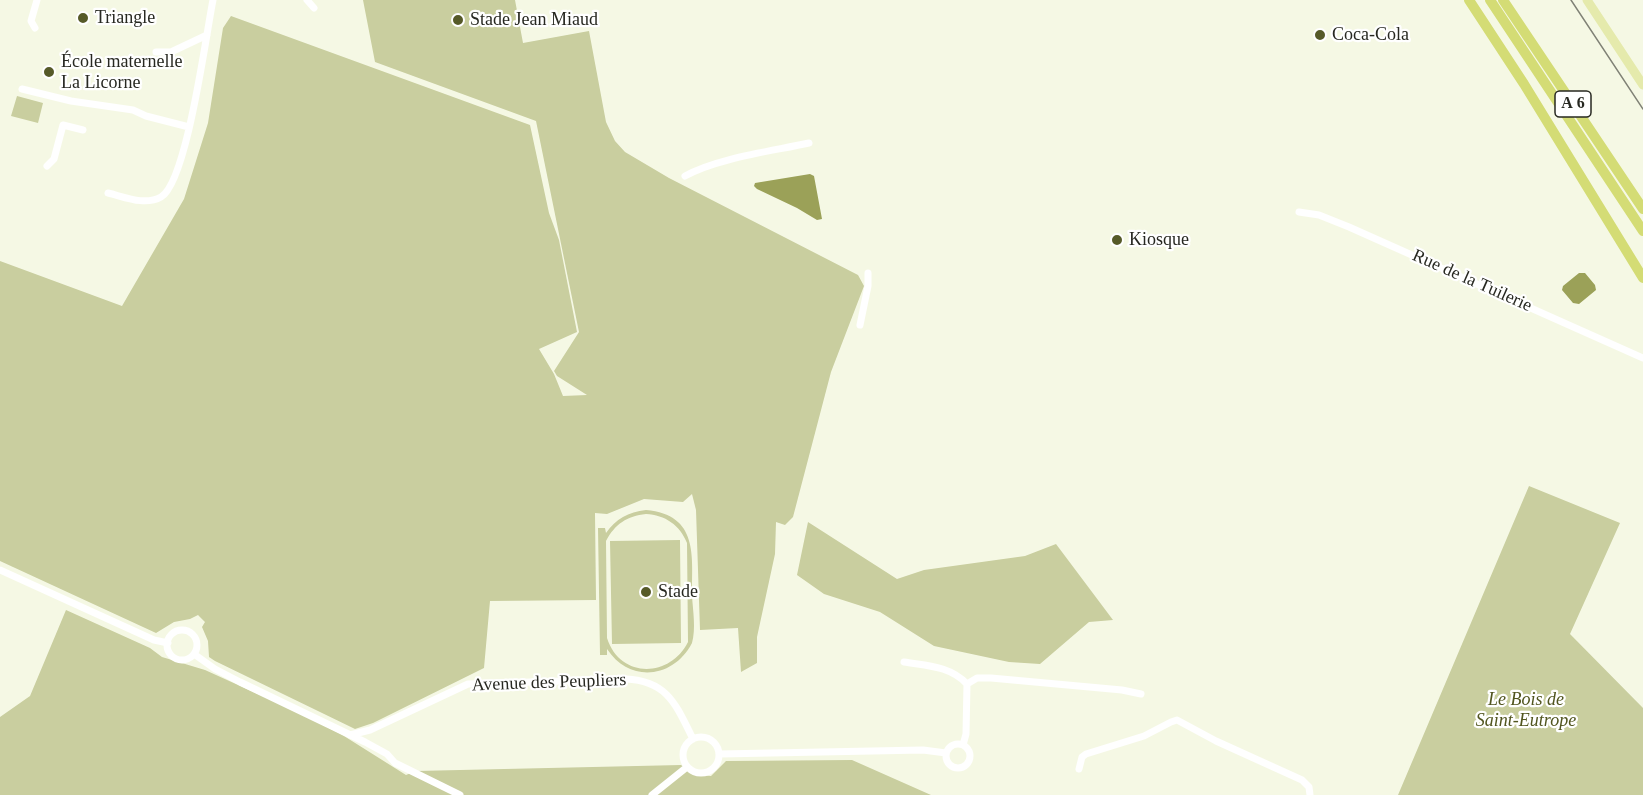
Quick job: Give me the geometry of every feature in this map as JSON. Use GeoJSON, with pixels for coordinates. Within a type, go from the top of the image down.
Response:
{"type":"FeatureCollection","features":[{"type":"Feature","properties":{"kind":"highway"},"geometry":{"type":"LineString","coordinates":[[1469,0],[1524,84],[1643,278]]}},
{"type":"Feature","properties":{"kind":"highway","name":"A 6"},"geometry":{"type":"LineString","coordinates":[[1490,0],[1643,231]]}},
{"type":"Feature","properties":{"kind":"highway","name":"A 6"},"geometry":{"type":"LineString","coordinates":[[1503,0],[1643,209]]}},
{"type":"Feature","properties":{"kind":"main road"},"geometry":{"type":"LineString","coordinates":[[1587,0],[1643,85]]}},
{"type":"Feature","properties":{"kind":"street"},"geometry":{"type":"LineString","coordinates":[[35,28],[31,21],[37,0]]}},
{"type":"Feature","properties":{"kind":"street"},"geometry":{"type":"LineString","coordinates":[[108,192],[143,201],[153,200],[164,195],[174,182],[196,100],[213,0]]}},
{"type":"Feature","properties":{"kind":"street"},"geometry":{"type":"LineString","coordinates":[[307,0],[314,9]]}},
{"type":"Feature","properties":{"kind":"street"},"geometry":{"type":"LineString","coordinates":[[156,52],[171,52],[207,35]]}},
{"type":"Feature","properties":{"kind":"street"},"geometry":{"type":"LineString","coordinates":[[22,89],[71,101],[133,110],[146,116],[189,127]]}},
{"type":"Feature","properties":{"kind":"street"},"geometry":{"type":"LineString","coordinates":[[47,166],[54,159],[63,125],[83,130]]}},
{"type":"Feature","properties":{"kind":"street"},"geometry":{"type":"LineString","coordinates":[[685,176],[697,170],[809,143]]}},
{"type":"Feature","properties":{"kind":"street","name":"Rue de la Tuilerie"},"geometry":{"type":"LineString","coordinates":[[1299,212],[1319,215],[1349,227],[1643,358]]}},
{"type":"Feature","properties":{"kind":"street"},"geometry":{"type":"LineString","coordinates":[[860,325],[868,286],[868,273]]}},
{"type":"Feature","properties":{"kind":"street"},"geometry":{"type":"LineString","coordinates":[[0,570],[154,640],[168,643]]}},
{"type":"Feature","properties":{"kind":"street"},"geometry":{"type":"LineString","coordinates":[[184,630],[196,639],[197,649],[194,654],[186,659],[176,658],[170,652],[168,643],[175,632],[184,630]]}},
{"type":"Feature","properties":{"kind":"street"},"geometry":{"type":"LineString","coordinates":[[194,654],[215,669],[387,754],[395,763],[460,795]]}},
{"type":"Feature","properties":{"kind":"street"},"geometry":{"type":"LineString","coordinates":[[904,662],[947,669],[968,684]]}},
{"type":"Feature","properties":{"kind":"street"},"geometry":{"type":"LineString","coordinates":[[968,684],[977,678],[991,678],[1122,690],[1141,694]]}},
{"type":"Feature","properties":{"kind":"street","name":"Avenue des Peupliers"},"geometry":{"type":"LineString","coordinates":[[350,735],[370,730],[468,684],[626,679],[646,682],[664,692],[678,709],[693,739]]}},
{"type":"Feature","properties":{"kind":"street"},"geometry":{"type":"LineString","coordinates":[[963,745],[966,734],[968,684]]}},
{"type":"Feature","properties":{"kind":"street"},"geometry":{"type":"LineString","coordinates":[[1079,770],[1082,757],[1086,754],[1144,736],[1177,720],[1216,741],[1302,780],[1309,787],[1310,795]]}},
{"type":"Feature","properties":{"kind":"street"},"geometry":{"type":"LineString","coordinates":[[705,737],[711,739],[718,747],[720,754],[716,766],[705,773],[699,773],[687,767],[683,759],[684,749],[693,739],[705,737]]}},
{"type":"Feature","properties":{"kind":"street"},"geometry":{"type":"LineString","coordinates":[[955,744],[963,745],[968,749],[970,757],[966,765],[954,767],[950,764],[946,753],[955,744]]}},
{"type":"Feature","properties":{"kind":"street"},"geometry":{"type":"LineString","coordinates":[[720,754],[922,750],[946,753]]}},
{"type":"Feature","properties":{"kind":"street"},"geometry":{"type":"LineString","coordinates":[[652,795],[687,767]]}},
{"type":"Feature","properties":{"kind":"green space"},"geometry":{"type":"Polygon","coordinates":[[[363,0],[515,0],[523,43],[589,31],[606,122],[615,141],[625,152],[669,178],[858,275],[864,286],[831,372],[793,517],[785,525],[776,522],[775,554],[757,637],[757,663],[741,672],[738,628],[700,630],[696,510],[692,494],[683,502],[644,499],[607,514],[595,513],[596,600],[490,601],[484,668],[373,723],[355,729],[209,657],[208,641],[202,627],[205,622],[198,615],[174,622],[156,633],[0,561],[0,261],[122,306],[184,199],[208,123],[223,28],[231,16],[530,125],[549,213],[559,240],[577,332],[539,349],[554,374],[563,396],[587,395],[557,376],[554,371],[579,332],[536,121],[375,62],[363,0]]]}},
{"type":"Feature","properties":{"kind":"green space"},"geometry":{"type":"Polygon","coordinates":[[[17,96],[43,103],[38,123],[11,116],[17,96]]]}},
{"type":"Feature","properties":{"kind":"green space","name":"Le Bois de Saint-Eutrope"},"geometry":{"type":"Polygon","coordinates":[[[1529,486],[1620,523],[1570,634],[1643,708],[1643,795],[1398,795],[1529,486]]]}},
{"type":"Feature","properties":{"kind":"green space"},"geometry":{"type":"Polygon","coordinates":[[[640,511],[663,513],[676,520],[684,529],[689,540],[692,566],[694,626],[692,643],[674,664],[663,670],[651,672],[639,672],[627,668],[607,649],[607,655],[600,655],[598,528],[605,528],[606,533],[623,517],[640,511]],[[646,514],[627,519],[613,530],[606,541],[607,638],[613,651],[623,661],[634,667],[646,669],[670,662],[680,654],[688,642],[687,543],[671,522],[659,516],[646,514]]]}},
{"type":"Feature","properties":{"kind":"green space"},"geometry":{"type":"Polygon","coordinates":[[[808,522],[897,579],[924,570],[1025,556],[1056,544],[1113,620],[1089,622],[1040,664],[1009,662],[934,646],[880,612],[824,594],[797,575],[808,522]]]}},
{"type":"Feature","properties":{"kind":"green space","name":"Stade"},"geometry":{"type":"Polygon","coordinates":[[[680,540],[681,643],[612,644],[610,541],[680,540]]]}},
{"type":"Feature","properties":{"kind":"green space"},"geometry":{"type":"Polygon","coordinates":[[[66,610],[150,648],[162,657],[205,670],[302,714],[344,736],[406,775],[416,771],[681,765],[694,775],[711,776],[726,761],[852,760],[931,795],[0,795],[0,717],[30,696],[66,610]]]}},
{"type":"Feature","properties":{"kind":"shaded area"},"geometry":{"type":"Polygon","coordinates":[[[810,174],[814,176],[822,219],[817,220],[754,186],[755,183],[810,174]]]}},
{"type":"Feature","properties":{"kind":"shaded area"},"geometry":{"type":"Polygon","coordinates":[[[1579,273],[1585,273],[1595,285],[1596,290],[1579,304],[1573,303],[1562,290],[1563,286],[1579,273]]]}},
{"type":"Feature","properties":{"kind":"tram line"},"geometry":{"type":"LineString","coordinates":[[1571,0],[1643,109]]}},
{"type":"Feature","properties":{"kind":"place","name":"Triangle"},"geometry":{"type":"Point","coordinates":[83,18]}},
{"type":"Feature","properties":{"kind":"place","name":"Stade Jean Miaud"},"geometry":{"type":"Point","coordinates":[458,20]}},
{"type":"Feature","properties":{"kind":"place","name":"Coca-Cola"},"geometry":{"type":"Point","coordinates":[1320,35]}},
{"type":"Feature","properties":{"kind":"place","name":"École maternelle La Licorne"},"geometry":{"type":"Point","coordinates":[49,72]}},
{"type":"Feature","properties":{"kind":"place","name":"Kiosque"},"geometry":{"type":"Point","coordinates":[1117,240]}},
{"type":"Feature","properties":{"kind":"place","name":"Stade"},"geometry":{"type":"Point","coordinates":[646,592]}}]}
